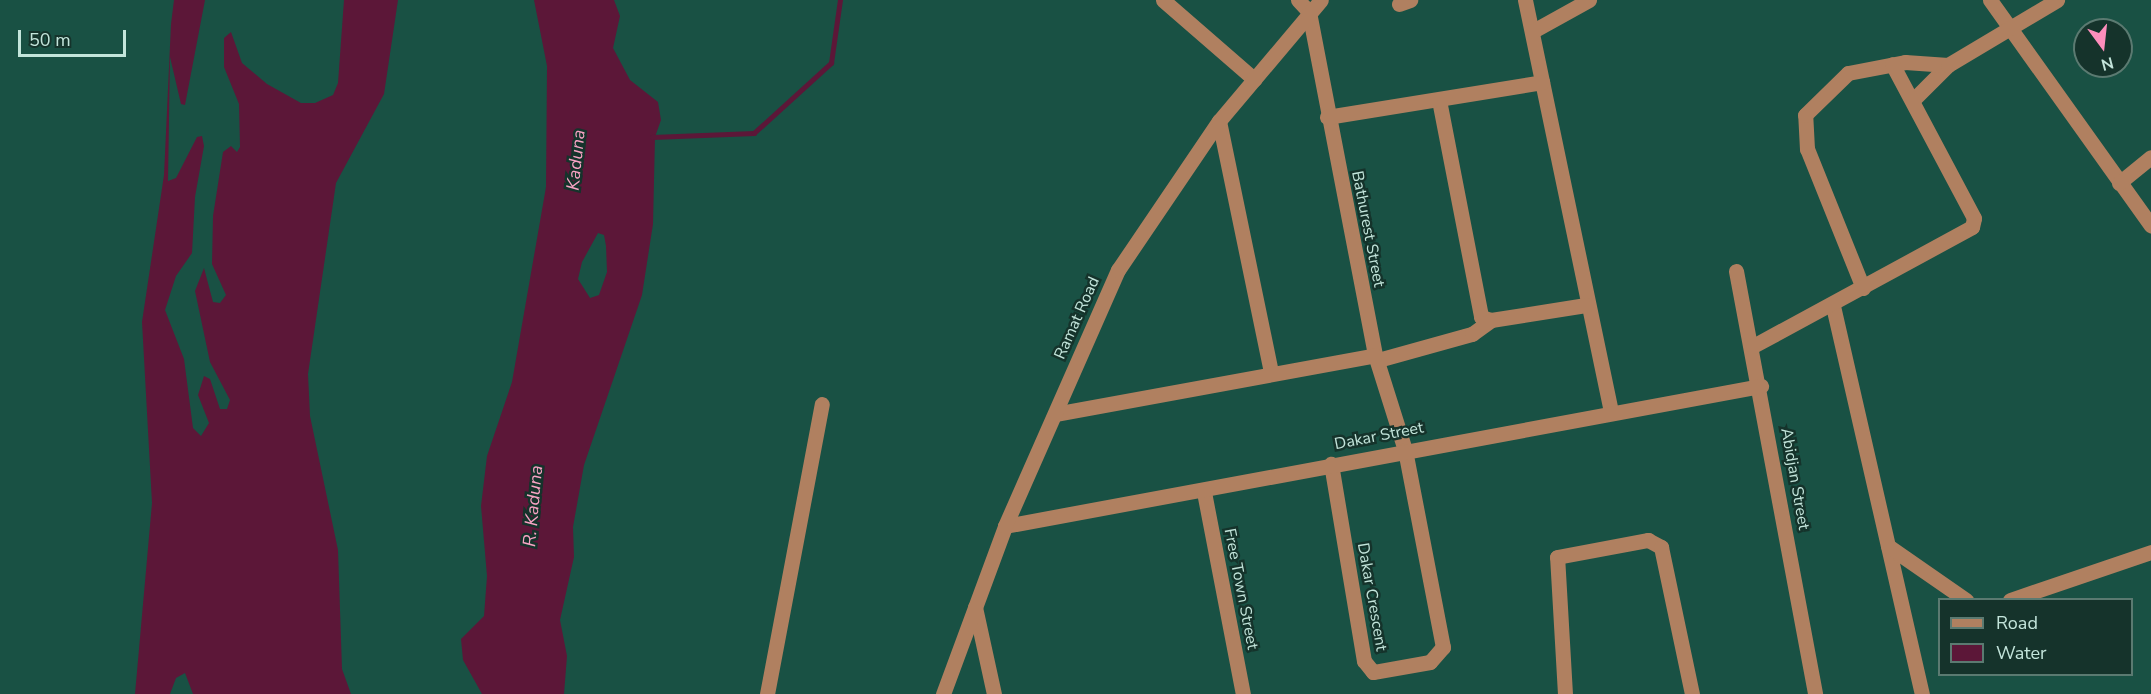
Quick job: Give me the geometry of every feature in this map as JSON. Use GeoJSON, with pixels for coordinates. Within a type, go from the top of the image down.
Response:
{"type":"FeatureCollection","features":[{"type":"Feature","properties":{"kind":"street"},"geometry":{"type":"LineString","coordinates":[[1163,0],[1254,79]]}},
{"type":"Feature","properties":{"kind":"street"},"geometry":{"type":"LineString","coordinates":[[1298,0],[1309,12]]}},
{"type":"Feature","properties":{"kind":"street","name":"Ramat Road"},"geometry":{"type":"LineString","coordinates":[[943,694],[1005,526],[1118,270],[1219,121],[1321,0]]}},
{"type":"Feature","properties":{"kind":"street"},"geometry":{"type":"LineString","coordinates":[[1525,0],[1586,305],[1611,412]]}},
{"type":"Feature","properties":{"kind":"street"},"geometry":{"type":"LineString","coordinates":[[1533,31],[1589,0]]}},
{"type":"Feature","properties":{"kind":"street"},"geometry":{"type":"LineString","coordinates":[[1990,0],[2007,29],[2060,94],[2119,183],[2151,226]]}},
{"type":"Feature","properties":{"kind":"street"},"geometry":{"type":"LineString","coordinates":[[1913,100],[1948,65],[2057,0]]}},
{"type":"Feature","properties":{"kind":"street","name":"Bathurest Street"},"geometry":{"type":"LineString","coordinates":[[1309,12],[1327,117],[1376,357],[1405,450]]}},
{"type":"Feature","properties":{"kind":"street"},"geometry":{"type":"LineString","coordinates":[[1863,288],[1807,149],[1803,123],[1810,109],[1848,73],[1892,64],[1948,65]]}},
{"type":"Feature","properties":{"kind":"street"},"geometry":{"type":"LineString","coordinates":[[1753,346],[1833,306],[1972,227],[1974,218],[1892,64]]}},
{"type":"Feature","properties":{"kind":"street"},"geometry":{"type":"LineString","coordinates":[[1327,117],[1542,82]]}},
{"type":"Feature","properties":{"kind":"street"},"geometry":{"type":"LineString","coordinates":[[1439,100],[1475,306],[1481,316],[1491,320]]}},
{"type":"Feature","properties":{"kind":"street"},"geometry":{"type":"LineString","coordinates":[[1219,121],[1271,372]]}},
{"type":"Feature","properties":{"kind":"street"},"geometry":{"type":"LineString","coordinates":[[2119,183],[2151,157]]}},
{"type":"Feature","properties":{"kind":"street","name":"Abidjan Street"},"geometry":{"type":"LineString","coordinates":[[1736,271],[1761,386],[1815,694]]}},
{"type":"Feature","properties":{"kind":"street"},"geometry":{"type":"LineString","coordinates":[[1055,414],[1271,372],[1376,357],[1472,334],[1491,320],[1586,305]]}},
{"type":"Feature","properties":{"kind":"street"},"geometry":{"type":"LineString","coordinates":[[1833,306],[1922,694]]}},
{"type":"Feature","properties":{"kind":"street","name":"Dakar Street"},"geometry":{"type":"LineString","coordinates":[[1005,526],[1204,492],[1331,464],[1761,386]]}},
{"type":"Feature","properties":{"kind":"street"},"geometry":{"type":"LineString","coordinates":[[767,694],[822,404]]}},
{"type":"Feature","properties":{"kind":"street","name":"Dakar Crescent"},"geometry":{"type":"LineString","coordinates":[[1331,464],[1364,661],[1373,672],[1430,662],[1443,647],[1405,450]]}},
{"type":"Feature","properties":{"kind":"street","name":"Free Town Street"},"geometry":{"type":"LineString","coordinates":[[1204,492],[1243,694]]}},
{"type":"Feature","properties":{"kind":"street"},"geometry":{"type":"LineString","coordinates":[[1565,694],[1557,556],[1616,544],[1656,543],[1692,694]]}},
{"type":"Feature","properties":{"kind":"street"},"geometry":{"type":"LineString","coordinates":[[1888,546],[1963,598]]}},
{"type":"Feature","properties":{"kind":"street"},"geometry":{"type":"LineString","coordinates":[[2016,598],[2151,552]]}},
{"type":"Feature","properties":{"kind":"street"},"geometry":{"type":"LineString","coordinates":[[975,607],[994,694]]}},
{"type":"Feature","properties":{"kind":"water"},"geometry":{"type":"Polygon","coordinates":[[[174,0],[205,0],[185,105],[181,104],[170,57],[168,181],[176,178],[197,137],[202,136],[204,146],[195,197],[192,253],[176,276],[165,310],[184,359],[193,428],[201,436],[209,423],[198,395],[204,376],[210,379],[220,409],[227,409],[230,400],[210,362],[195,291],[204,268],[213,302],[220,303],[226,295],[212,264],[213,216],[223,152],[231,146],[237,152],[240,147],[239,104],[224,67],[224,38],[231,32],[242,63],[267,84],[301,103],[315,103],[333,95],[338,83],[344,0],[398,0],[384,94],[336,183],[308,374],[310,416],[338,550],[342,669],[351,694],[193,694],[185,673],[176,678],[170,694],[135,694],[152,503],[142,322],[164,175],[171,24],[174,0]]]}},
{"type":"Feature","properties":{"kind":"water"},"geometry":{"type":"Polygon","coordinates":[[[534,0],[614,0],[620,16],[613,48],[630,80],[658,102],[661,120],[655,137],[653,224],[642,295],[584,465],[573,527],[574,557],[560,620],[567,656],[564,694],[482,694],[463,660],[461,639],[484,616],[487,576],[481,506],[487,456],[512,382],[546,187],[547,66],[534,0]],[[598,233],[582,262],[578,279],[590,298],[599,295],[607,272],[604,235],[598,233]]]}},
{"type":"Feature","properties":{"kind":"waterway"},"geometry":{"type":"LineString","coordinates":[[652,137],[754,133],[831,63],[840,0]]}},
{"type":"Feature","properties":{"kind":"water label","name":"Kaduna"},"geometry":{"type":"Point","coordinates":[576,160]}},
{"type":"Feature","properties":{"kind":"water label","name":"R. Kaduna"},"geometry":{"type":"Point","coordinates":[533,506]}}]}
